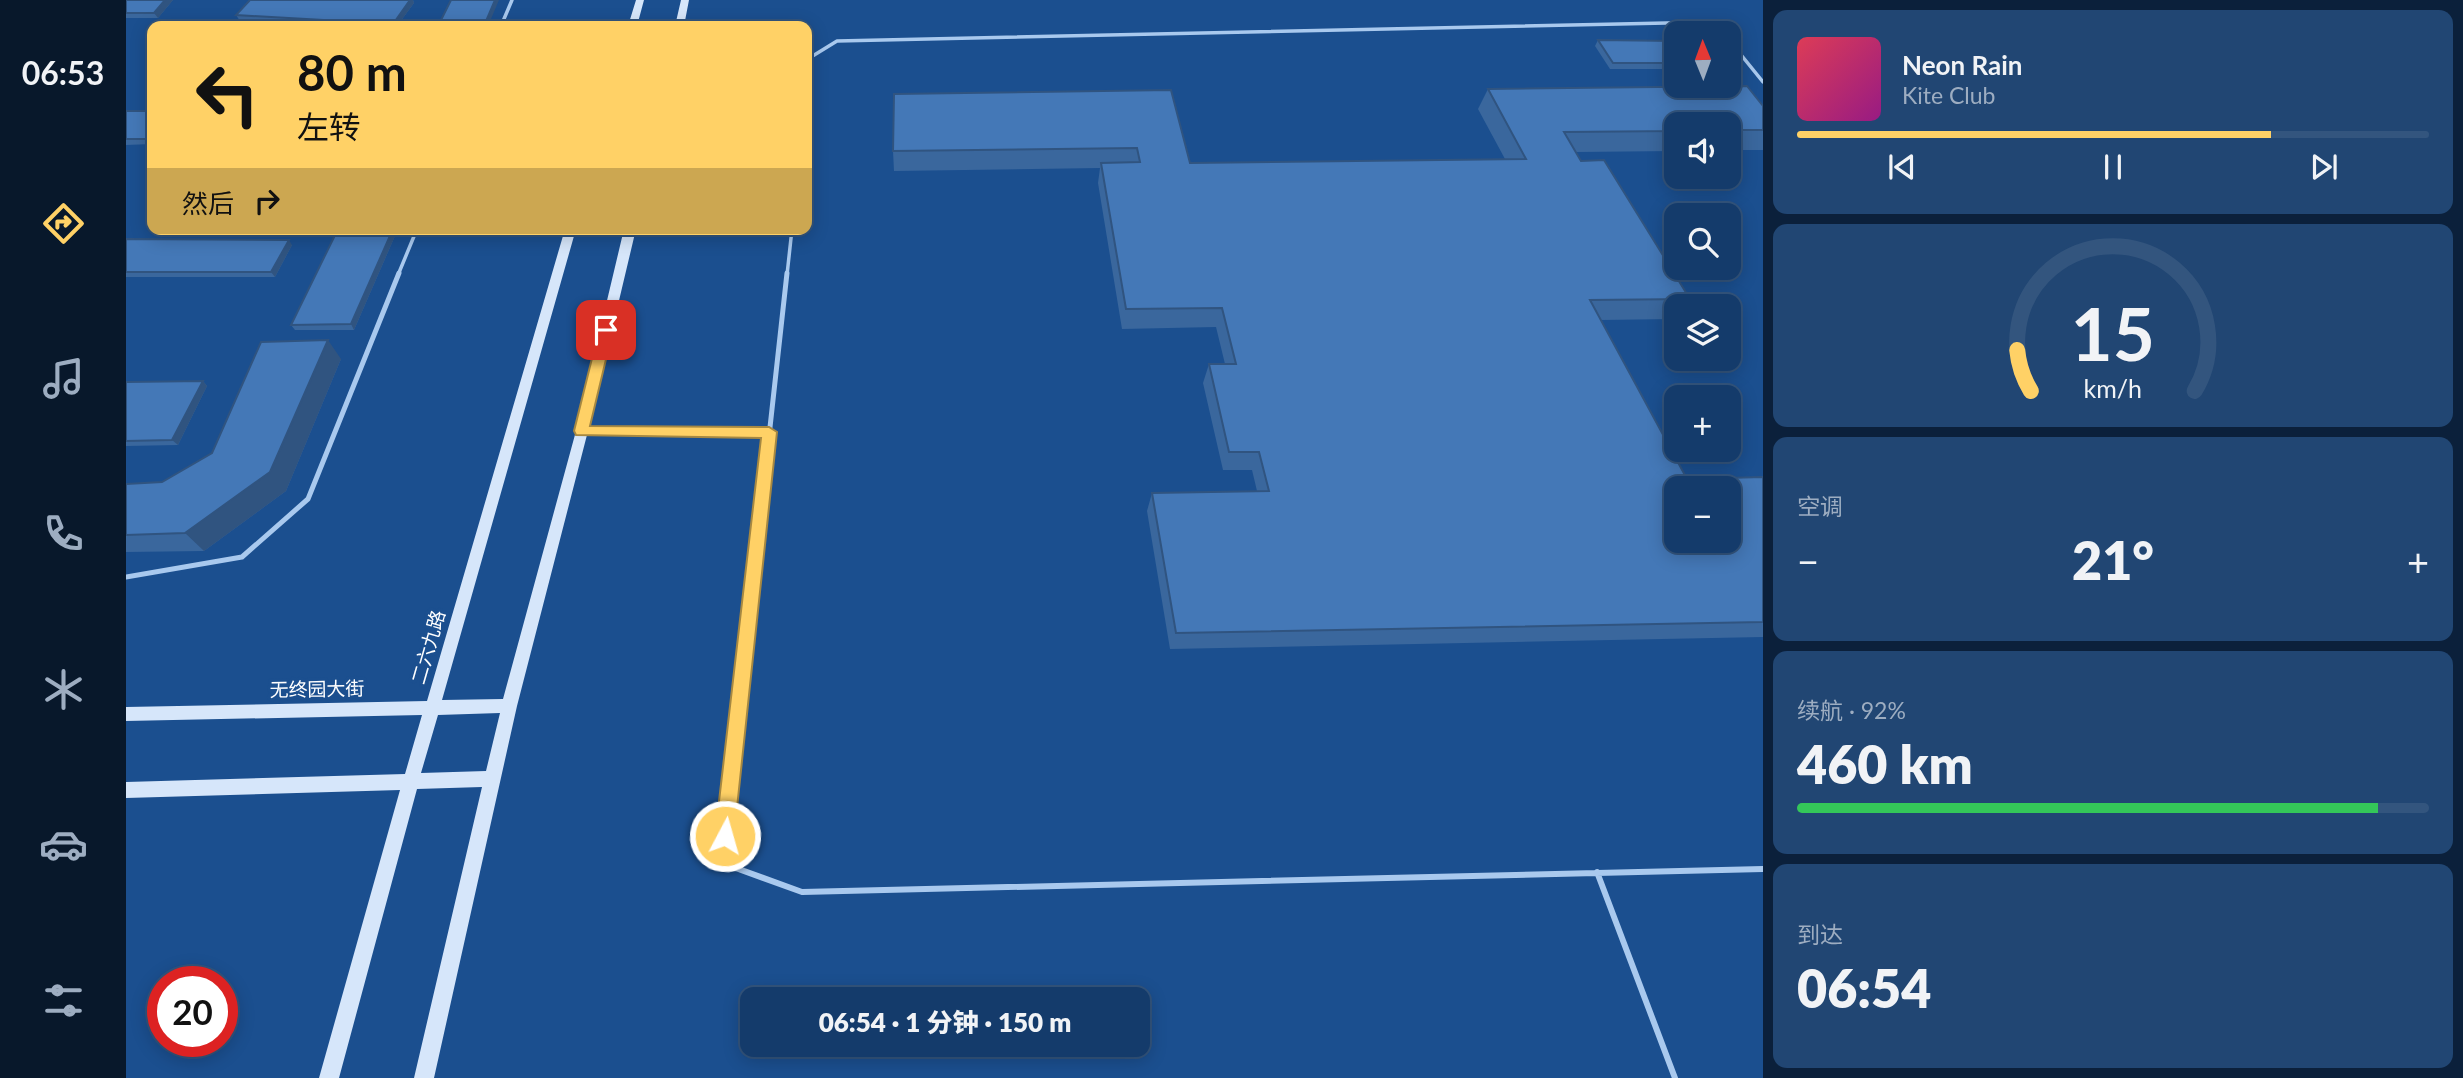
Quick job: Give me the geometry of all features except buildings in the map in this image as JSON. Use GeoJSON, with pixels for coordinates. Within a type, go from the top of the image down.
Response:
{"type":"FeatureCollection","features":[{"type":"Feature","properties":{"kind":"main road"},"geometry":{"type":"LineString","coordinates":[[634,21],[640,0]]}},
{"type":"Feature","properties":{"kind":"main road"},"geometry":{"type":"LineString","coordinates":[[680,21],[685,0]]}},
{"type":"Feature","properties":{"kind":"main road","name":"二六九路"},"geometry":{"type":"LineString","coordinates":[[329,1078],[411,781],[569,235]]}},
{"type":"Feature","properties":{"kind":"main road"},"geometry":{"type":"LineString","coordinates":[[424,1078],[509,706],[582,431],[629,235]]}},
{"type":"Feature","properties":{"kind":"main road","name":"无终园大街"},"geometry":{"type":"LineString","coordinates":[[126,714],[509,706]]}},
{"type":"Feature","properties":{"kind":"main road"},"geometry":{"type":"LineString","coordinates":[[126,790],[492,779]]}},
{"type":"Feature","properties":{"kind":"lane"},"geometry":{"type":"LineString","coordinates":[[503,21],[512,0]]}},
{"type":"Feature","properties":{"kind":"lane"},"geometry":{"type":"LineString","coordinates":[[812,56],[837,41],[1664,23]]}},
{"type":"Feature","properties":{"kind":"lane"},"geometry":{"type":"LineString","coordinates":[[1741,55],[1763,82]]}},
{"type":"Feature","properties":{"kind":"lane"},"geometry":{"type":"LineString","coordinates":[[126,577],[242,557],[308,499],[415,235]]}},
{"type":"Feature","properties":{"kind":"lane"},"geometry":{"type":"LineString","coordinates":[[791,235],[722,863],[802,892],[1763,869]]}},
{"type":"Feature","properties":{"kind":"lane"},"geometry":{"type":"LineString","coordinates":[[582,431],[769,432]]}},
{"type":"Feature","properties":{"kind":"lane"},"geometry":{"type":"LineString","coordinates":[[1597,872],[1675,1078]]}},
{"type":"Feature","properties":{"kind":"route"},"geometry":{"type":"LineString","coordinates":[[606,330],[582,431],[769,432],[725,836]]}}]}
